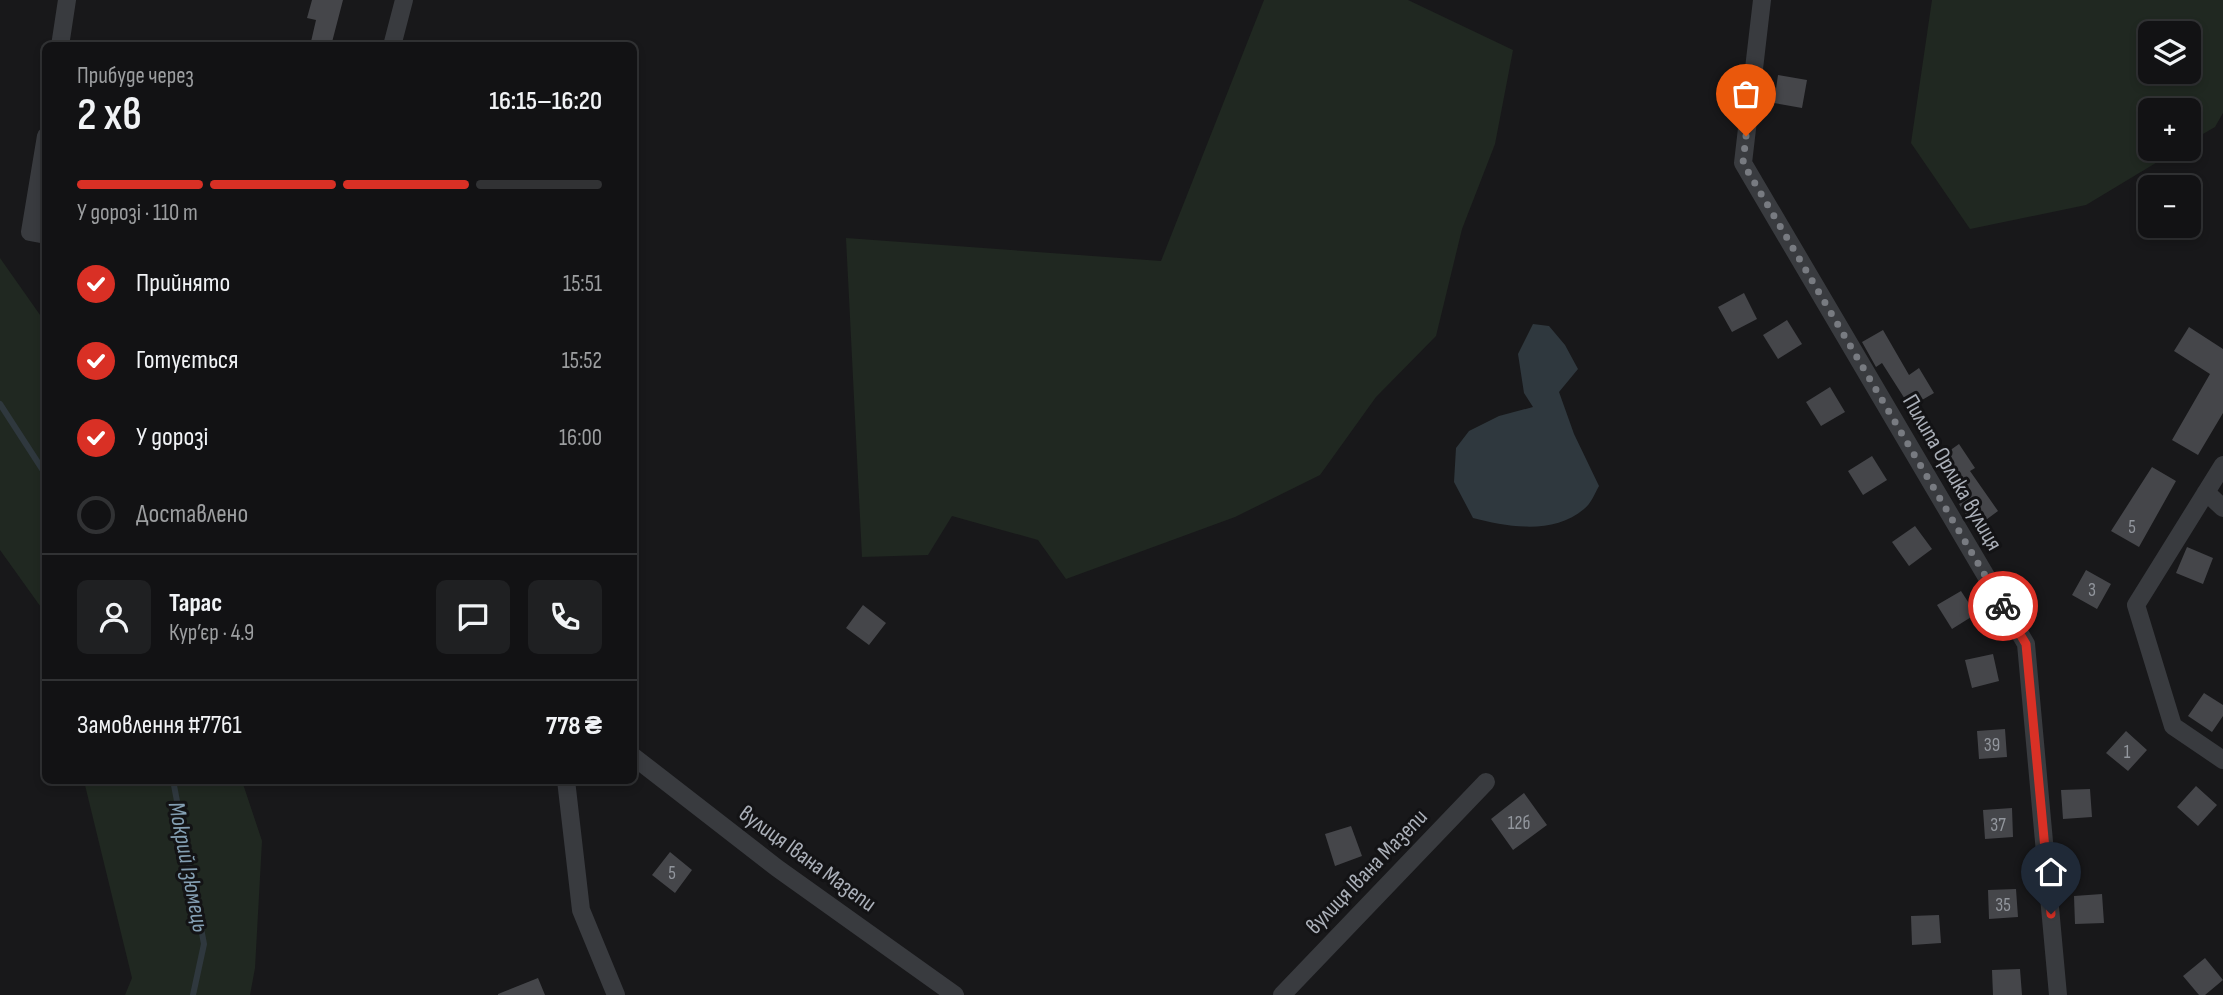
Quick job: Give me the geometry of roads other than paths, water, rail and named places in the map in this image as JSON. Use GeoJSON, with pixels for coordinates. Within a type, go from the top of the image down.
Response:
{"type":"FeatureCollection","features":[{"type":"Feature","properties":{"kind":"street"},"geometry":{"type":"LineString","coordinates":[[61,42],[67,0]]}},
{"type":"Feature","properties":{"kind":"street"},"geometry":{"type":"LineString","coordinates":[[394,42],[404,0]]}},
{"type":"Feature","properties":{"kind":"street","name":"Пилипа Орлика вулиця"},"geometry":{"type":"LineString","coordinates":[[1762,0],[1743,163],[2026,644],[2059,995]]}},
{"type":"Feature","properties":{"kind":"street"},"geometry":{"type":"LineString","coordinates":[[42,160],[30,232],[42,234]]}},
{"type":"Feature","properties":{"kind":"street"},"geometry":{"type":"LineString","coordinates":[[2223,465],[2136,605],[2173,726],[2223,760]]}},
{"type":"Feature","properties":{"kind":"street"},"geometry":{"type":"LineString","coordinates":[[2206,492],[2223,508]]}},
{"type":"Feature","properties":{"kind":"street","name":"вулиця Івана Мазепи"},"geometry":{"type":"LineString","coordinates":[[637,759],[777,868],[955,995]]}},
{"type":"Feature","properties":{"kind":"street","name":"вулиця Івана Мазепи"},"geometry":{"type":"LineString","coordinates":[[1282,995],[1486,782]]}},
{"type":"Feature","properties":{"kind":"street"},"geometry":{"type":"LineString","coordinates":[[566,784],[581,910],[616,995]]}},
{"type":"Feature","properties":{"kind":"waterway","name":"Мокрий Ізюмець"},"geometry":{"type":"LineString","coordinates":[[0,404],[42,469]]}},
{"type":"Feature","properties":{"kind":"waterway","name":"Мокрий Ізюмець"},"geometry":{"type":"LineString","coordinates":[[174,784],[204,944],[193,995]]}}]}
